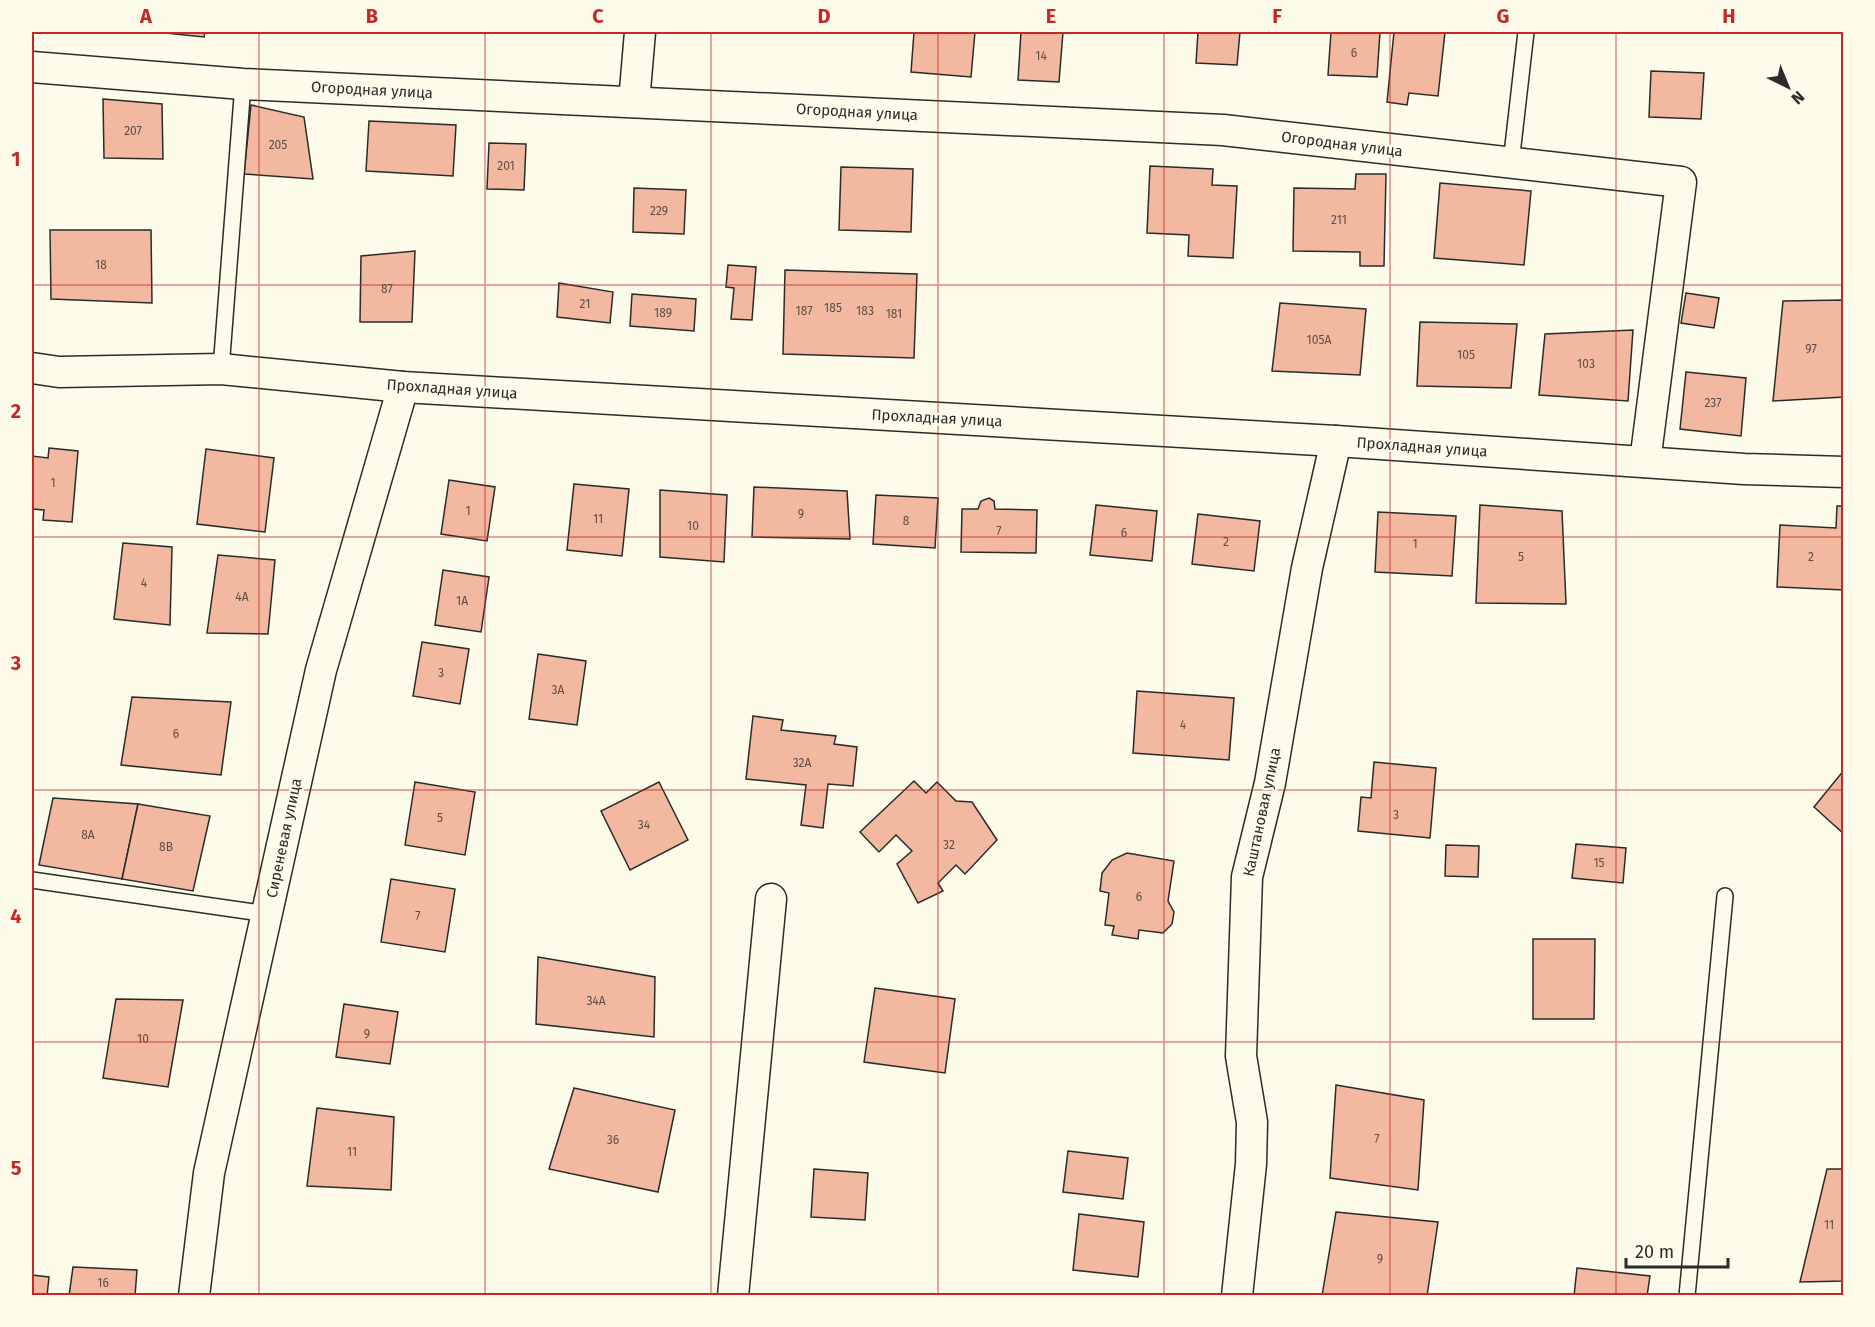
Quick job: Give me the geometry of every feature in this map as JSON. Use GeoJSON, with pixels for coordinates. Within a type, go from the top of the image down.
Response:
{"type":"FeatureCollection","features":[{"type":"Feature","properties":{"kind":"street"},"geometry":{"type":"LineString","coordinates":[[634,102],[640,32]]}},
{"type":"Feature","properties":{"kind":"street","name":"Огородная улица"},"geometry":{"type":"LineString","coordinates":[[32,68],[243,84],[1223,130],[1681,182],[1645,462]]}},
{"type":"Feature","properties":{"kind":"street","name":"Прохладная улица"},"geometry":{"type":"LineString","coordinates":[[32,368],[59,372],[221,369],[403,387],[1336,441],[1744,469],[1844,472]]}},
{"type":"Feature","properties":{"kind":"street","name":"Сиреневая улица"},"geometry":{"type":"LineString","coordinates":[[194,1296],[209,1173],[321,670],[403,387]]}},
{"type":"Feature","properties":{"kind":"street","name":"Каштановая улица"},"geometry":{"type":"LineString","coordinates":[[1237,1296],[1251,1164],[1252,1122],[1241,1056],[1247,877],[1270,783],[1307,568],[1336,441]]}},
{"type":"Feature","properties":{"kind":"street"},"geometry":{"type":"LineString","coordinates":[[732,1296],[771,899]]}},
{"type":"Feature","properties":{"kind":"lane"},"geometry":{"type":"LineString","coordinates":[[1510,163],[1526,32]]}},
{"type":"Feature","properties":{"kind":"lane"},"geometry":{"type":"LineString","coordinates":[[221,369],[243,84]]}},
{"type":"Feature","properties":{"kind":"lane"},"geometry":{"type":"LineString","coordinates":[[32,880],[267,914]]}},
{"type":"Feature","properties":{"kind":"lane"},"geometry":{"type":"LineString","coordinates":[[1687,1296],[1725,897]]}},
{"type":"Feature","properties":{"kind":"building"},"geometry":{"type":"Polygon","coordinates":[[[155,32],[205,32],[204,37],[155,32]]]}},
{"type":"Feature","properties":{"kind":"building"},"geometry":{"type":"Polygon","coordinates":[[[914,32],[975,32],[971,77],[911,72],[914,32]]]}},
{"type":"Feature","properties":{"kind":"building"},"geometry":{"type":"Polygon","coordinates":[[[1021,32],[1063,32],[1059,82],[1018,80],[1021,32]]]}},
{"type":"Feature","properties":{"kind":"building"},"geometry":{"type":"Polygon","coordinates":[[[1198,32],[1240,32],[1237,65],[1196,63],[1198,32]]]}},
{"type":"Feature","properties":{"kind":"building"},"geometry":{"type":"Polygon","coordinates":[[[1331,32],[1380,32],[1377,77],[1328,75],[1331,32]]]}},
{"type":"Feature","properties":{"kind":"building"},"geometry":{"type":"Polygon","coordinates":[[[1394,32],[1445,32],[1438,96],[1409,93],[1407,105],[1387,102],[1394,32]]]}},
{"type":"Feature","properties":{"kind":"building"},"geometry":{"type":"Polygon","coordinates":[[[1651,71],[1704,73],[1701,119],[1649,117],[1651,71]]]}},
{"type":"Feature","properties":{"kind":"building"},"geometry":{"type":"Polygon","coordinates":[[[103,99],[162,104],[163,159],[104,158],[103,99]]]}},
{"type":"Feature","properties":{"kind":"building"},"geometry":{"type":"Polygon","coordinates":[[[251,105],[304,117],[313,179],[244,174],[251,105]]]}},
{"type":"Feature","properties":{"kind":"building"},"geometry":{"type":"Polygon","coordinates":[[[369,121],[456,125],[453,176],[366,171],[369,121]]]}},
{"type":"Feature","properties":{"kind":"building"},"geometry":{"type":"Polygon","coordinates":[[[489,143],[526,144],[524,190],[487,189],[489,143]]]}},
{"type":"Feature","properties":{"kind":"building"},"geometry":{"type":"Polygon","coordinates":[[[1150,166],[1213,169],[1212,185],[1237,186],[1233,258],[1188,256],[1189,235],[1147,233],[1150,166]]]}},
{"type":"Feature","properties":{"kind":"building"},"geometry":{"type":"Polygon","coordinates":[[[841,167],[913,169],[911,232],[839,230],[841,167]]]}},
{"type":"Feature","properties":{"kind":"building"},"geometry":{"type":"Polygon","coordinates":[[[1356,174],[1386,174],[1384,266],[1360,266],[1360,252],[1293,251],[1294,188],[1355,189],[1356,174]]]}},
{"type":"Feature","properties":{"kind":"building"},"geometry":{"type":"Polygon","coordinates":[[[1440,183],[1531,191],[1524,265],[1434,258],[1440,183]]]}},
{"type":"Feature","properties":{"kind":"building"},"geometry":{"type":"Polygon","coordinates":[[[634,188],[686,190],[684,234],[633,232],[634,188]]]}},
{"type":"Feature","properties":{"kind":"building"},"geometry":{"type":"Polygon","coordinates":[[[50,230],[151,230],[152,303],[51,299],[50,230]]]}},
{"type":"Feature","properties":{"kind":"building"},"geometry":{"type":"Polygon","coordinates":[[[415,251],[412,322],[360,322],[361,256],[415,251]]]}},
{"type":"Feature","properties":{"kind":"building"},"geometry":{"type":"Polygon","coordinates":[[[728,265],[756,267],[752,320],[731,319],[734,288],[726,287],[728,265]]]}},
{"type":"Feature","properties":{"kind":"building"},"geometry":{"type":"Polygon","coordinates":[[[785,270],[917,274],[914,358],[783,354],[785,270]]]}},
{"type":"Feature","properties":{"kind":"building"},"geometry":{"type":"Polygon","coordinates":[[[559,283],[613,292],[610,323],[557,317],[559,283]]]}},
{"type":"Feature","properties":{"kind":"building"},"geometry":{"type":"Polygon","coordinates":[[[1686,293],[1719,298],[1714,328],[1681,323],[1686,293]]]}},
{"type":"Feature","properties":{"kind":"building"},"geometry":{"type":"Polygon","coordinates":[[[632,294],[696,299],[694,331],[630,326],[632,294]]]}},
{"type":"Feature","properties":{"kind":"building"},"geometry":{"type":"Polygon","coordinates":[[[1844,300],[1844,397],[1773,401],[1783,301],[1844,300]]]}},
{"type":"Feature","properties":{"kind":"building"},"geometry":{"type":"Polygon","coordinates":[[[1280,303],[1366,309],[1360,375],[1272,371],[1280,303]]]}},
{"type":"Feature","properties":{"kind":"building"},"geometry":{"type":"Polygon","coordinates":[[[1420,322],[1517,324],[1511,388],[1417,386],[1420,322]]]}},
{"type":"Feature","properties":{"kind":"building"},"geometry":{"type":"Polygon","coordinates":[[[1633,330],[1628,401],[1539,395],[1545,334],[1633,330]]]}},
{"type":"Feature","properties":{"kind":"building"},"geometry":{"type":"Polygon","coordinates":[[[1686,372],[1746,378],[1741,436],[1680,429],[1686,372]]]}},
{"type":"Feature","properties":{"kind":"building"},"geometry":{"type":"Polygon","coordinates":[[[49,448],[78,451],[72,522],[43,520],[44,510],[32,509],[32,456],[48,458],[49,448]]]}},
{"type":"Feature","properties":{"kind":"building"},"geometry":{"type":"Polygon","coordinates":[[[206,449],[274,458],[265,532],[197,524],[206,449]]]}},
{"type":"Feature","properties":{"kind":"building"},"geometry":{"type":"Polygon","coordinates":[[[449,480],[495,487],[487,541],[441,534],[449,480]]]}},
{"type":"Feature","properties":{"kind":"building"},"geometry":{"type":"Polygon","coordinates":[[[574,484],[629,489],[622,556],[567,550],[574,484]]]}},
{"type":"Feature","properties":{"kind":"building"},"geometry":{"type":"Polygon","coordinates":[[[754,487],[847,491],[850,539],[752,537],[754,487]]]}},
{"type":"Feature","properties":{"kind":"building"},"geometry":{"type":"Polygon","coordinates":[[[660,490],[727,495],[724,562],[660,557],[660,490]]]}},
{"type":"Feature","properties":{"kind":"building"},"geometry":{"type":"Polygon","coordinates":[[[876,495],[938,498],[935,548],[873,544],[876,495]]]}},
{"type":"Feature","properties":{"kind":"building"},"geometry":{"type":"Polygon","coordinates":[[[989,498],[994,501],[995,509],[1037,510],[1036,553],[961,552],[962,509],[978,509],[981,501],[989,498]]]}},
{"type":"Feature","properties":{"kind":"building"},"geometry":{"type":"Polygon","coordinates":[[[1096,505],[1157,511],[1152,561],[1090,555],[1096,505]]]}},
{"type":"Feature","properties":{"kind":"building"},"geometry":{"type":"Polygon","coordinates":[[[1480,505],[1562,511],[1566,604],[1476,603],[1480,505]]]}},
{"type":"Feature","properties":{"kind":"building"},"geometry":{"type":"Polygon","coordinates":[[[1837,506],[1844,506],[1844,590],[1777,587],[1780,525],[1836,528],[1837,506]]]}},
{"type":"Feature","properties":{"kind":"building"},"geometry":{"type":"Polygon","coordinates":[[[1378,512],[1456,516],[1452,576],[1375,572],[1378,512]]]}},
{"type":"Feature","properties":{"kind":"building"},"geometry":{"type":"Polygon","coordinates":[[[1198,514],[1260,521],[1254,571],[1192,564],[1198,514]]]}},
{"type":"Feature","properties":{"kind":"building"},"geometry":{"type":"Polygon","coordinates":[[[123,543],[172,547],[170,625],[114,619],[123,543]]]}},
{"type":"Feature","properties":{"kind":"building"},"geometry":{"type":"Polygon","coordinates":[[[218,555],[275,560],[268,634],[207,633],[218,555]]]}},
{"type":"Feature","properties":{"kind":"building"},"geometry":{"type":"Polygon","coordinates":[[[443,570],[489,577],[481,632],[435,625],[443,570]]]}},
{"type":"Feature","properties":{"kind":"building"},"geometry":{"type":"Polygon","coordinates":[[[422,642],[469,649],[460,704],[413,696],[422,642]]]}},
{"type":"Feature","properties":{"kind":"building"},"geometry":{"type":"Polygon","coordinates":[[[538,654],[586,661],[577,725],[529,719],[538,654]]]}},
{"type":"Feature","properties":{"kind":"building"},"geometry":{"type":"Polygon","coordinates":[[[1137,691],[1234,698],[1229,760],[1133,753],[1137,691]]]}},
{"type":"Feature","properties":{"kind":"building"},"geometry":{"type":"Polygon","coordinates":[[[132,697],[231,702],[221,775],[121,765],[132,697]]]}},
{"type":"Feature","properties":{"kind":"building"},"geometry":{"type":"Polygon","coordinates":[[[753,716],[783,720],[781,730],[836,736],[834,744],[857,747],[853,786],[828,784],[823,828],[801,825],[806,785],[746,779],[753,716]]]}},
{"type":"Feature","properties":{"kind":"building"},"geometry":{"type":"Polygon","coordinates":[[[1374,762],[1436,768],[1430,838],[1358,831],[1361,797],[1371,798],[1374,762]]]}},
{"type":"Feature","properties":{"kind":"building"},"geometry":{"type":"Polygon","coordinates":[[[1844,770],[1844,834],[1814,807],[1844,770]]]}},
{"type":"Feature","properties":{"kind":"building"},"geometry":{"type":"Polygon","coordinates":[[[914,781],[926,793],[937,782],[956,801],[972,802],[997,840],[965,874],[956,865],[938,883],[943,891],[918,903],[897,864],[912,851],[896,835],[879,852],[860,832],[914,781]]]}},
{"type":"Feature","properties":{"kind":"building"},"geometry":{"type":"Polygon","coordinates":[[[415,782],[475,792],[465,855],[405,845],[415,782]]]}},
{"type":"Feature","properties":{"kind":"building"},"geometry":{"type":"Polygon","coordinates":[[[659,782],[688,840],[630,870],[601,811],[659,782]]]}},
{"type":"Feature","properties":{"kind":"building"},"geometry":{"type":"Polygon","coordinates":[[[53,798],[138,804],[122,879],[39,865],[53,798]]]}},
{"type":"Feature","properties":{"kind":"building"},"geometry":{"type":"Polygon","coordinates":[[[138,804],[210,816],[193,891],[122,879],[138,804]]]}},
{"type":"Feature","properties":{"kind":"building"},"geometry":{"type":"Polygon","coordinates":[[[1576,844],[1626,848],[1623,883],[1572,878],[1576,844]]]}},
{"type":"Feature","properties":{"kind":"building"},"geometry":{"type":"Polygon","coordinates":[[[1446,845],[1479,846],[1478,877],[1445,876],[1446,845]]]}},
{"type":"Feature","properties":{"kind":"building"},"geometry":{"type":"Polygon","coordinates":[[[1127,853],[1174,861],[1168,901],[1174,912],[1172,924],[1163,933],[1139,930],[1138,939],[1112,935],[1114,926],[1105,925],[1109,893],[1100,891],[1102,873],[1112,860],[1127,853]]]}},
{"type":"Feature","properties":{"kind":"building"},"geometry":{"type":"Polygon","coordinates":[[[391,879],[455,889],[445,952],[381,942],[391,879]]]}},
{"type":"Feature","properties":{"kind":"building"},"geometry":{"type":"Polygon","coordinates":[[[1533,939],[1595,939],[1594,1019],[1533,1019],[1533,939]]]}},
{"type":"Feature","properties":{"kind":"building"},"geometry":{"type":"Polygon","coordinates":[[[538,957],[655,977],[654,1037],[536,1024],[538,957]]]}},
{"type":"Feature","properties":{"kind":"building"},"geometry":{"type":"Polygon","coordinates":[[[875,988],[955,999],[945,1073],[864,1062],[875,988]]]}},
{"type":"Feature","properties":{"kind":"building"},"geometry":{"type":"Polygon","coordinates":[[[116,999],[183,1000],[168,1087],[103,1078],[116,999]]]}},
{"type":"Feature","properties":{"kind":"building"},"geometry":{"type":"Polygon","coordinates":[[[344,1004],[398,1012],[390,1064],[336,1057],[344,1004]]]}},
{"type":"Feature","properties":{"kind":"building"},"geometry":{"type":"Polygon","coordinates":[[[1336,1085],[1424,1100],[1418,1190],[1330,1178],[1336,1085]]]}},
{"type":"Feature","properties":{"kind":"building"},"geometry":{"type":"Polygon","coordinates":[[[574,1088],[675,1110],[658,1192],[549,1169],[574,1088]]]}},
{"type":"Feature","properties":{"kind":"building"},"geometry":{"type":"Polygon","coordinates":[[[317,1108],[394,1117],[391,1190],[307,1186],[317,1108]]]}},
{"type":"Feature","properties":{"kind":"building"},"geometry":{"type":"Polygon","coordinates":[[[1068,1151],[1128,1158],[1123,1199],[1063,1192],[1068,1151]]]}},
{"type":"Feature","properties":{"kind":"building"},"geometry":{"type":"Polygon","coordinates":[[[814,1169],[868,1173],[865,1220],[811,1217],[814,1169]]]}},
{"type":"Feature","properties":{"kind":"building"},"geometry":{"type":"Polygon","coordinates":[[[1827,1169],[1844,1169],[1844,1281],[1800,1282],[1827,1169]]]}},
{"type":"Feature","properties":{"kind":"building"},"geometry":{"type":"Polygon","coordinates":[[[1336,1212],[1438,1222],[1427,1296],[1322,1296],[1336,1212]]]}},
{"type":"Feature","properties":{"kind":"building"},"geometry":{"type":"Polygon","coordinates":[[[1079,1214],[1144,1222],[1138,1277],[1073,1270],[1079,1214]]]}},
{"type":"Feature","properties":{"kind":"building"},"geometry":{"type":"Polygon","coordinates":[[[73,1267],[137,1270],[135,1296],[69,1296],[73,1267]]]}},
{"type":"Feature","properties":{"kind":"building"},"geometry":{"type":"Polygon","coordinates":[[[1577,1268],[1650,1276],[1647,1296],[1574,1296],[1577,1268]]]}},
{"type":"Feature","properties":{"kind":"building"},"geometry":{"type":"Polygon","coordinates":[[[32,1275],[49,1277],[47,1296],[32,1296],[32,1275]]]}}]}
